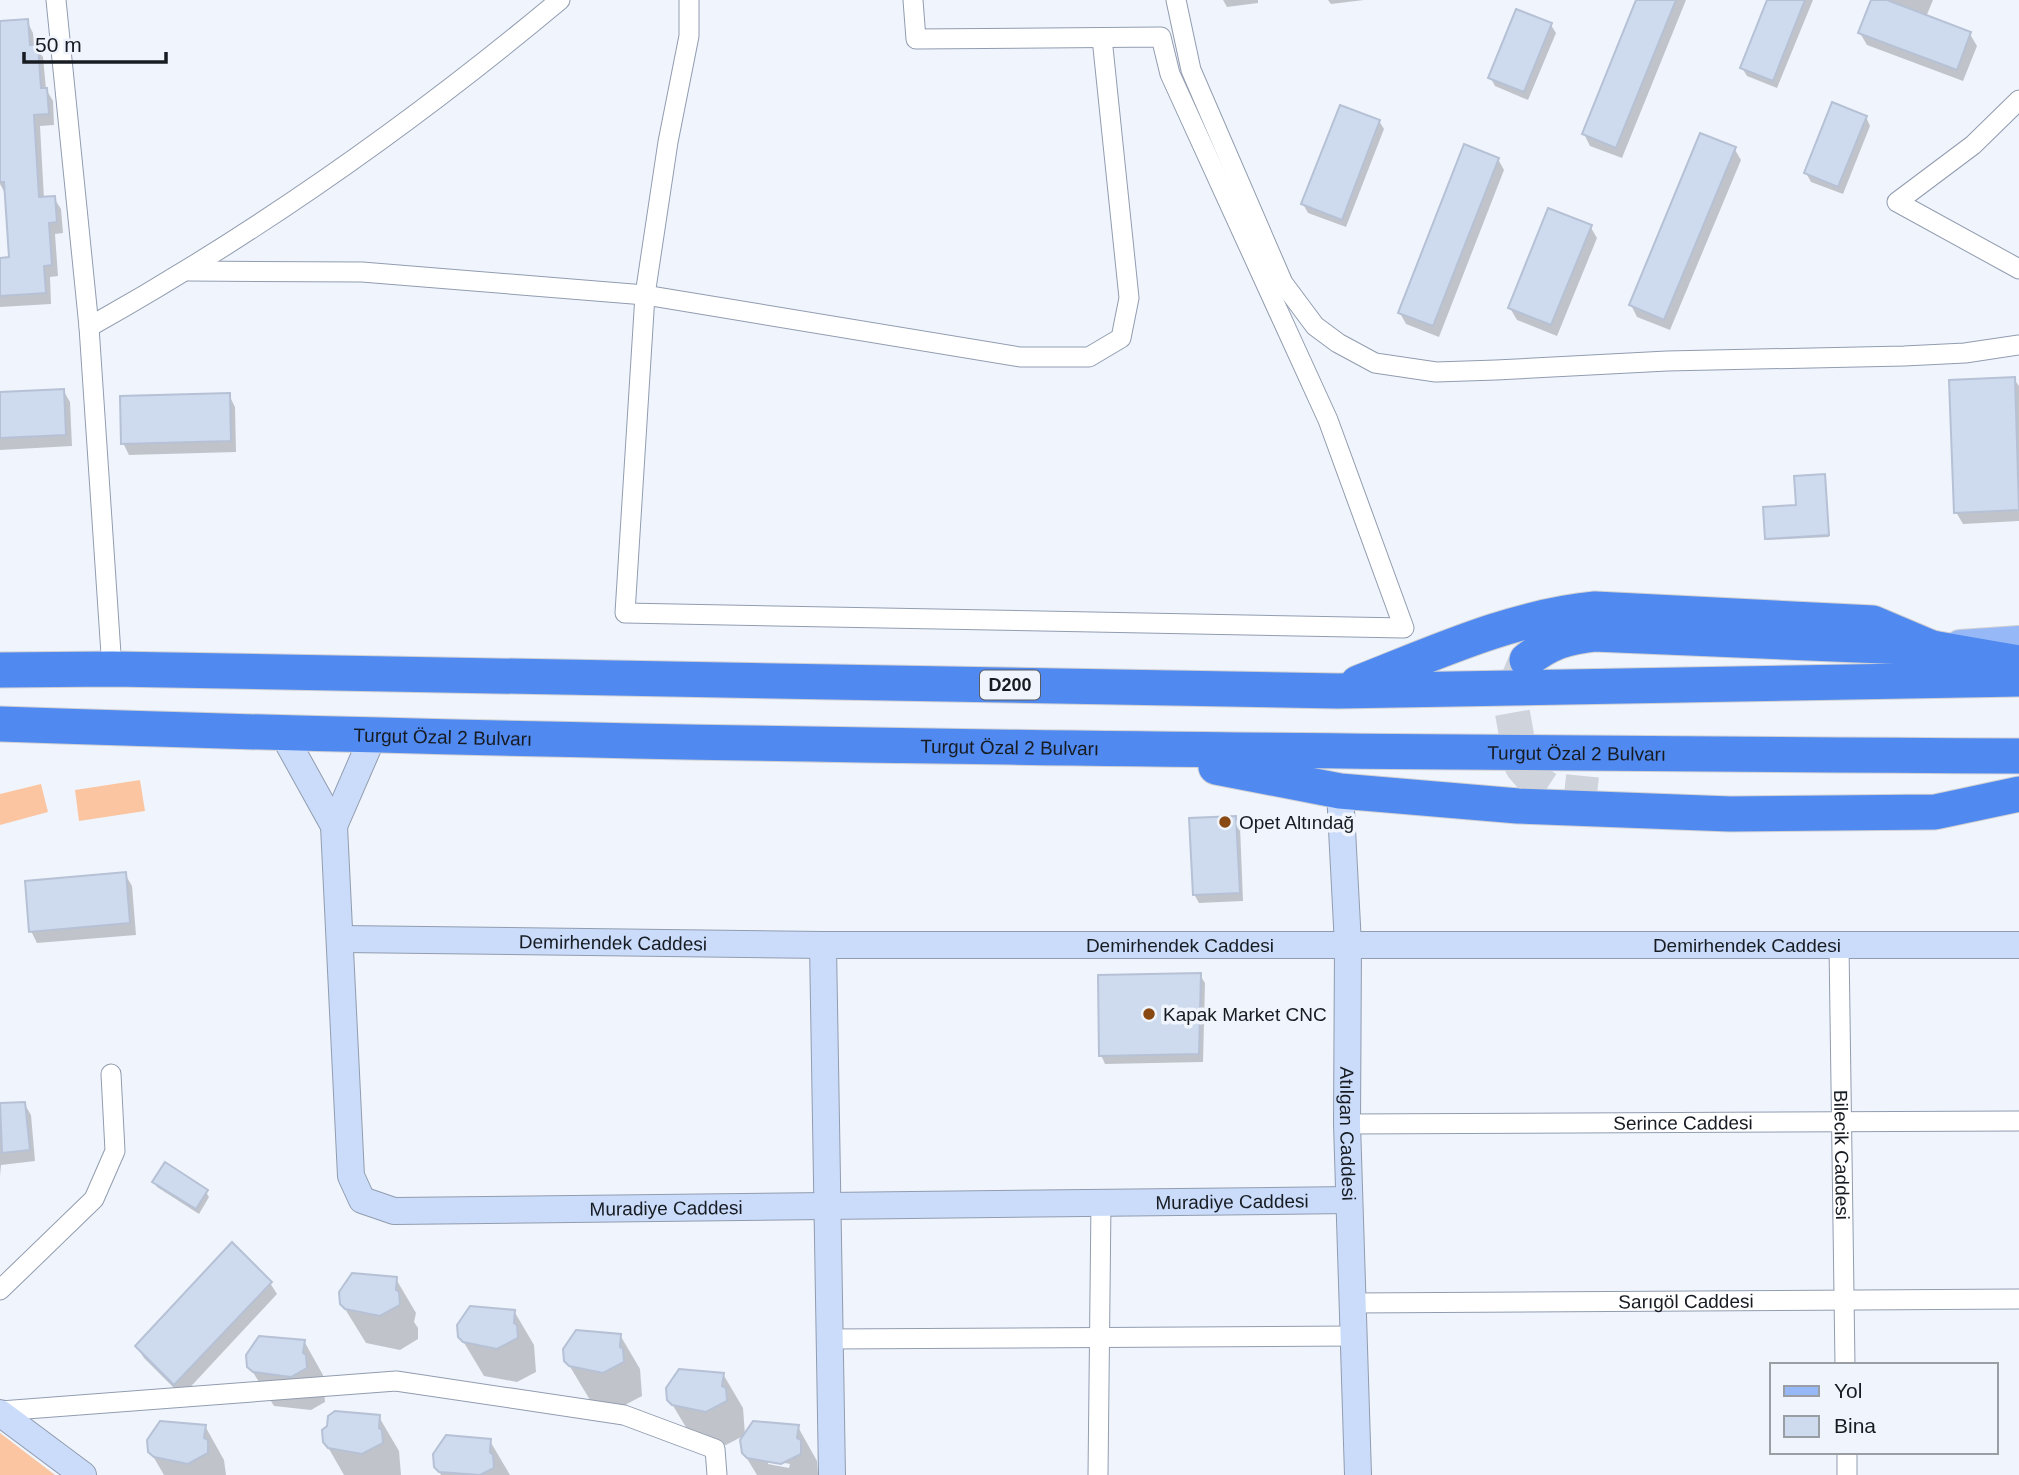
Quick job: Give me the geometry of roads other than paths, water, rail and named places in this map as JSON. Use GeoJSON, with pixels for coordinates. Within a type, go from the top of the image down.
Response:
{"type":"FeatureCollection","features":[{"type":"Feature","properties":{"kind":"highway"},"geometry":{"type":"LineString","coordinates":[[1338,691],[1528,620],[1559,612],[1595,609],[1873,623],[1932,648]]}},
{"type":"Feature","properties":{"kind":"highway"},"geometry":{"type":"LineString","coordinates":[[1527,660],[1547,644],[1568,636],[1594,634],[1932,648],[2019,663]]}},
{"type":"Feature","properties":{"kind":"highway","name":"D200"},"geometry":{"type":"LineString","coordinates":[[0,670],[111,669],[1338,691],[2019,679]]}},
{"type":"Feature","properties":{"kind":"highway","name":"Turgut Özal 2 Bulvarı"},"geometry":{"type":"LineString","coordinates":[[0,724],[283,734],[1134,750],[2019,756]]}},
{"type":"Feature","properties":{"kind":"highway"},"geometry":{"type":"LineString","coordinates":[[1134,750],[1340,791],[1518,806],[1731,814],[1935,812],[2019,793]]}},
{"type":"Feature","properties":{"kind":"highway"},"geometry":{"type":"LineString","coordinates":[[1598,795],[2019,793]]}},
{"type":"Feature","properties":{"kind":"main road"},"geometry":{"type":"LineString","coordinates":[[1932,648],[2019,641]]}},
{"type":"Feature","properties":{"kind":"street"},"geometry":{"type":"LineString","coordinates":[[56,0],[89,327],[111,669]]}},
{"type":"Feature","properties":{"kind":"street"},"geometry":{"type":"LineString","coordinates":[[89,327],[189,271],[359,153],[511,41],[560,0]]}},
{"type":"Feature","properties":{"kind":"street"},"geometry":{"type":"LineString","coordinates":[[689,0],[689,36],[668,142],[645,295],[625,613],[1404,628],[1328,421],[1170,74],[1161,37],[916,39],[913,0]]}},
{"type":"Feature","properties":{"kind":"street"},"geometry":{"type":"LineString","coordinates":[[1176,0],[1191,70],[1283,283],[1315,326],[1338,343],[1375,363],[1436,372],[1667,361],[1904,356],[1965,353],[2019,345]]}},
{"type":"Feature","properties":{"kind":"street"},"geometry":{"type":"LineString","coordinates":[[189,271],[362,272],[645,295],[1020,356],[1089,357],[1121,338],[1129,298],[1102,38]]}},
{"type":"Feature","properties":{"kind":"street"},"geometry":{"type":"LineString","coordinates":[[2019,100],[1973,145],[1897,202],[2019,269]]}},
{"type":"Feature","properties":{"kind":"street"},"geometry":{"type":"LineString","coordinates":[[283,734],[334,826]]}},
{"type":"Feature","properties":{"kind":"street"},"geometry":{"type":"LineString","coordinates":[[334,826],[373,736]]}},
{"type":"Feature","properties":{"kind":"street","name":"Atılgan Caddesi"},"geometry":{"type":"LineString","coordinates":[[1340,791],[1348,944],[1346,1124],[1358,1475]]}},
{"type":"Feature","properties":{"kind":"street","name":"Muradiye Caddesi"},"geometry":{"type":"LineString","coordinates":[[334,826],[342,940],[351,1176],[362,1200],[394,1211],[1349,1200]]}},
{"type":"Feature","properties":{"kind":"street","name":"Demirhendek Caddesi"},"geometry":{"type":"LineString","coordinates":[[342,940],[823,945],[2019,945]]}},
{"type":"Feature","properties":{"kind":"street"},"geometry":{"type":"LineString","coordinates":[[823,945],[832,1475]]}},
{"type":"Feature","properties":{"kind":"street","name":"Bilecik Caddesi"},"geometry":{"type":"LineString","coordinates":[[1839,946],[1845,1363]]}},
{"type":"Feature","properties":{"kind":"street"},"geometry":{"type":"LineString","coordinates":[[0,1290],[94,1199],[115,1151],[111,1074]]}},
{"type":"Feature","properties":{"kind":"street","name":"Serince Caddesi"},"geometry":{"type":"LineString","coordinates":[[1346,1124],[2019,1121]]}},
{"type":"Feature","properties":{"kind":"street"},"geometry":{"type":"LineString","coordinates":[[1098,1475],[1101,1202]]}},
{"type":"Feature","properties":{"kind":"street","name":"Sarıgöl Caddesi"},"geometry":{"type":"LineString","coordinates":[[1352,1303],[2019,1299]]}},
{"type":"Feature","properties":{"kind":"street"},"geometry":{"type":"LineString","coordinates":[[830,1339],[1354,1336]]}},
{"type":"Feature","properties":{"kind":"street"},"geometry":{"type":"LineString","coordinates":[[0,1412],[396,1381],[624,1415],[715,1449],[717,1475]]}},
{"type":"Feature","properties":{"kind":"street"},"geometry":{"type":"LineString","coordinates":[[0,1412],[83,1475]]}},
{"type":"Feature","properties":{"kind":"street"},"geometry":{"type":"LineString","coordinates":[[1847,1454],[1847,1475]]}},
{"type":"Feature","properties":{"kind":"tunnel"},"geometry":{"type":"LineString","coordinates":[[1525,663],[1510,699],[1522,766],[1535,781],[1549,790],[1597,795]]}},
{"type":"Feature","properties":{"kind":"place","name":"Opet Altındağ"},"geometry":{"type":"Point","coordinates":[1225,822]}},
{"type":"Feature","properties":{"kind":"place","name":"Kapak Market CNC"},"geometry":{"type":"Point","coordinates":[1149,1014]}}]}
